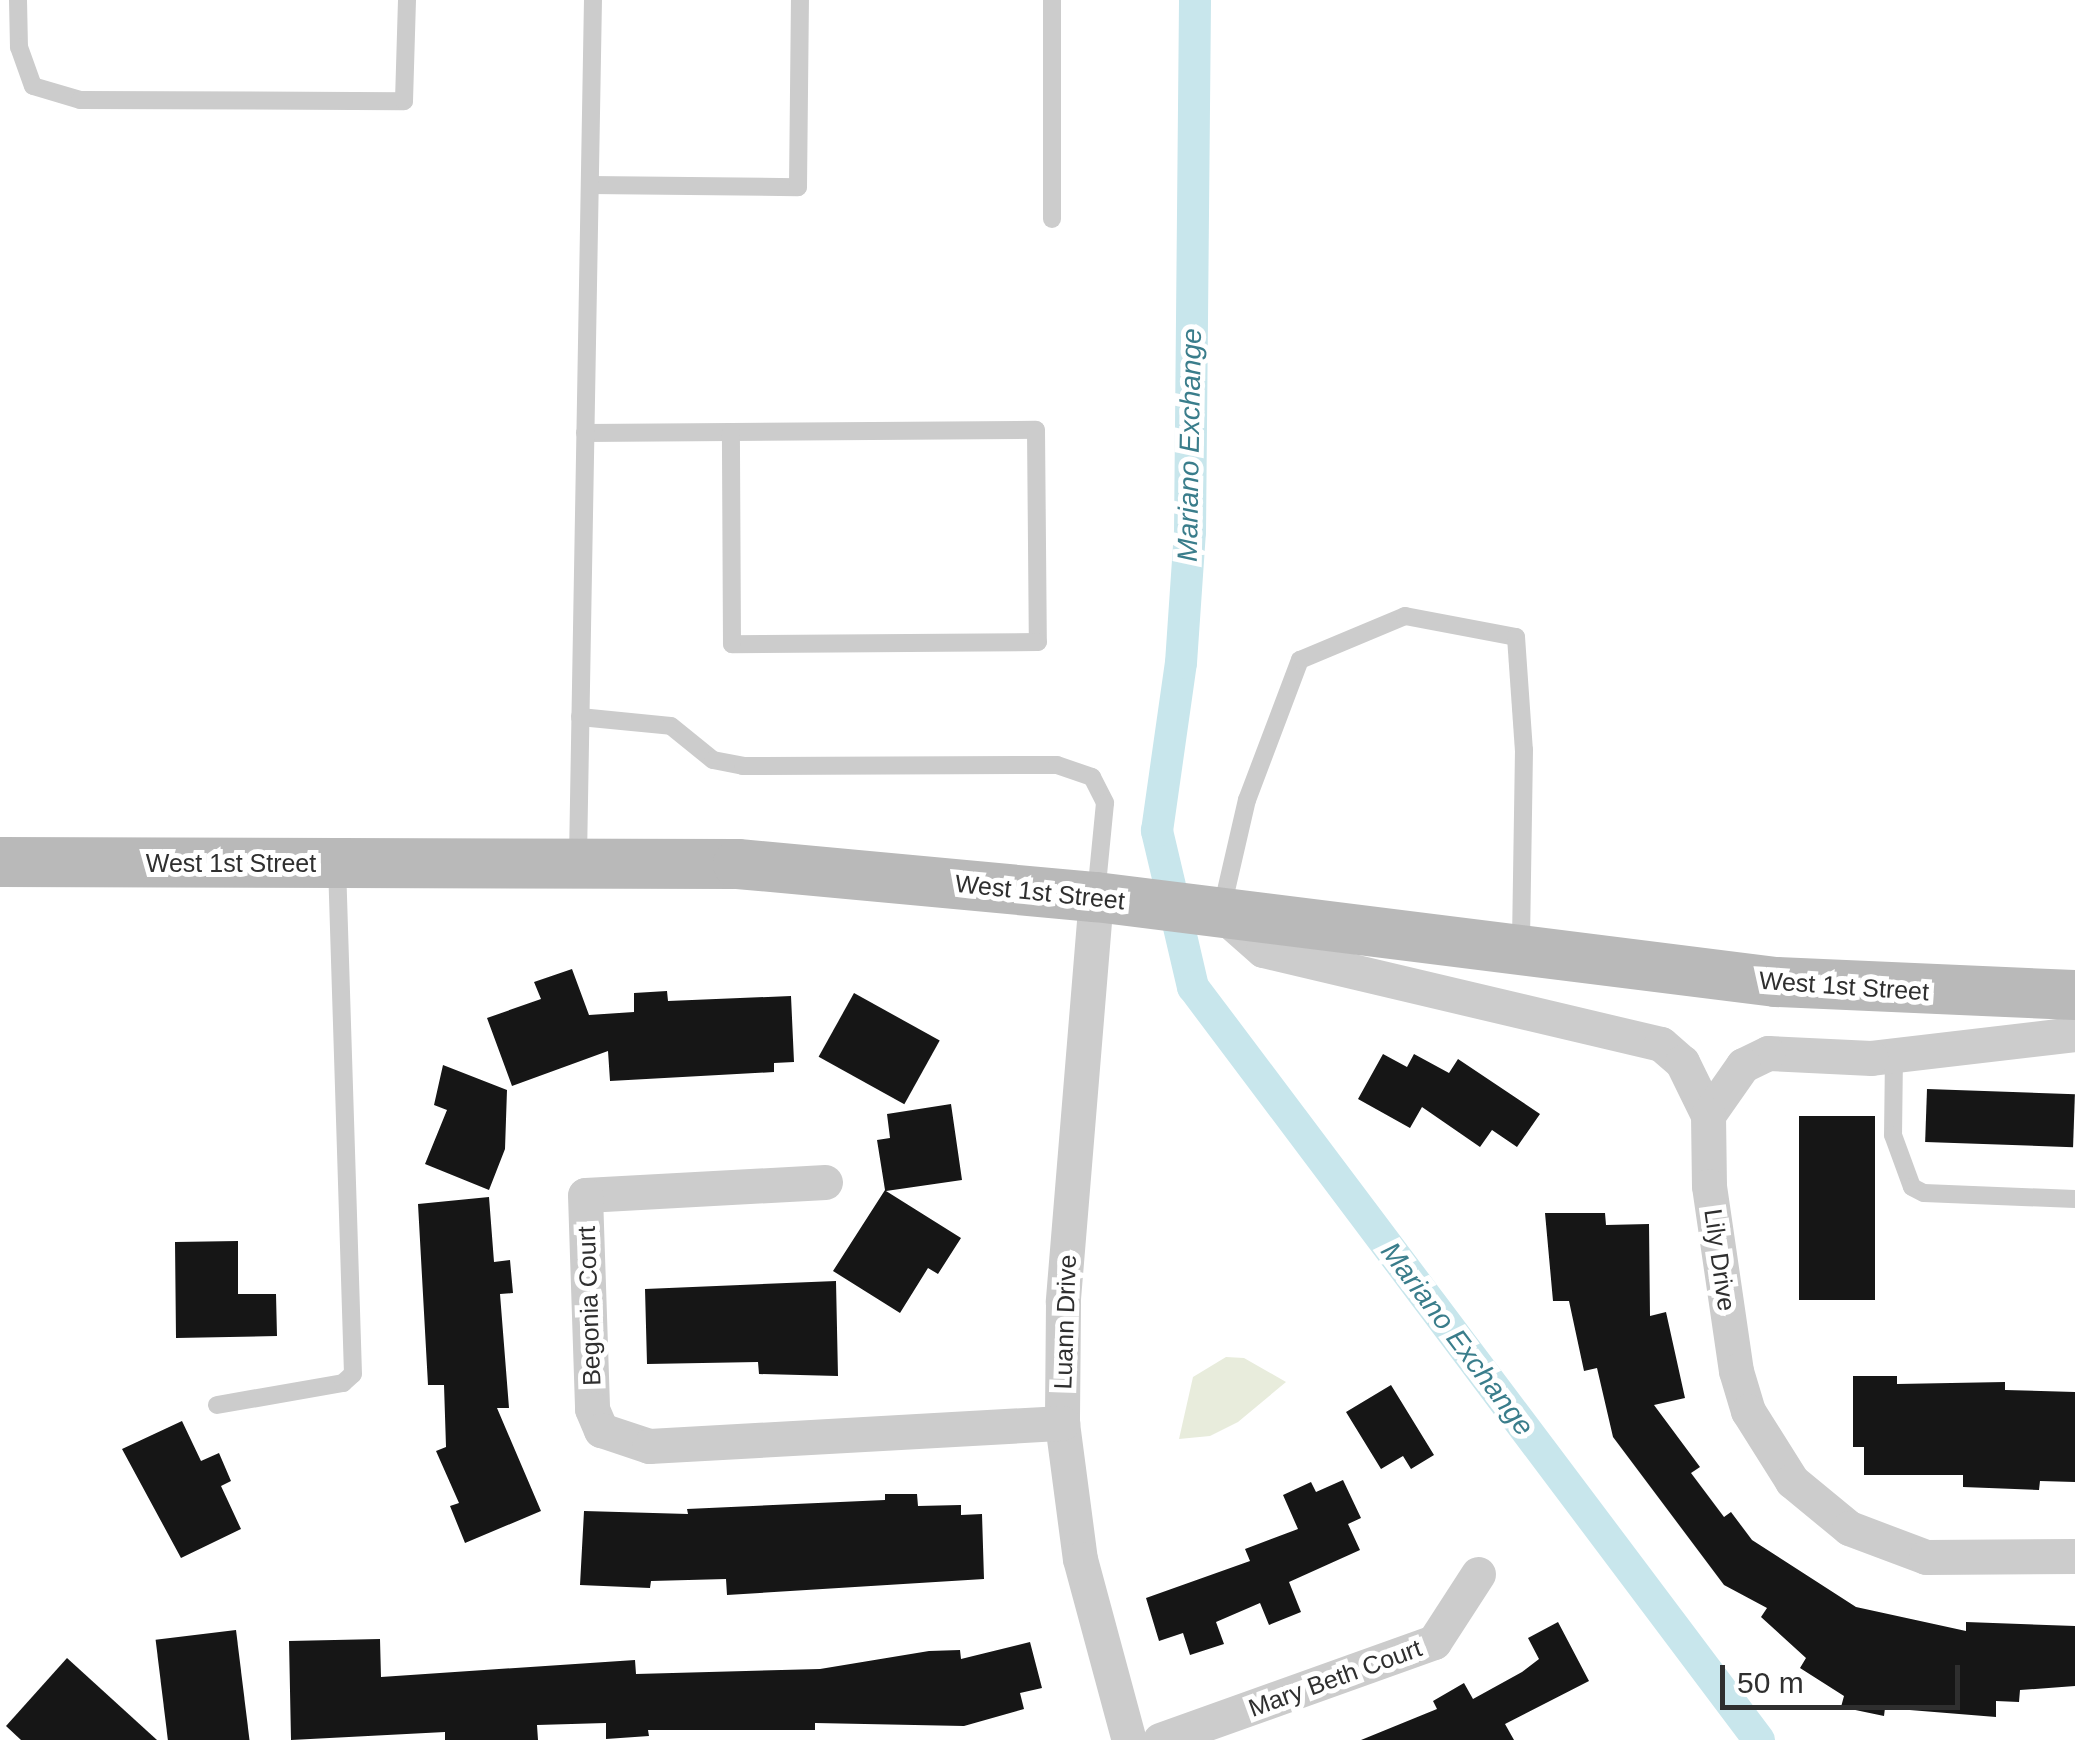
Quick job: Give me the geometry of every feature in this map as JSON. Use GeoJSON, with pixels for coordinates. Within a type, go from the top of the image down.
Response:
{"type":"FeatureCollection","features":[{"type":"Feature","properties":{"kind":"main road","name":"West 1st Street"},"geometry":{"type":"LineString","coordinates":[[0,862],[738,864],[1096,897],[1814,985],[2075,995]]}},
{"type":"Feature","properties":{"kind":"street","name":"Luann Drive"},"geometry":{"type":"LineString","coordinates":[[1096,897],[1062,1302],[1062,1424],[1080,1559],[1129,1740]]}},
{"type":"Feature","properties":{"kind":"street"},"geometry":{"type":"LineString","coordinates":[[1220,913],[1263,950],[1660,1044],[1682,1062],[1708,1115],[1743,1064],[1768,1054],[1894,1054],[2075,1034]]}},
{"type":"Feature","properties":{"kind":"street","name":"Lily Drive"},"geometry":{"type":"LineString","coordinates":[[1708,1115],[1709,1186],[1736,1371],[1748,1411],[1792,1481],[1849,1528],[1926,1557],[2075,1556]]}},
{"type":"Feature","properties":{"kind":"street","name":"Begonia Court"},"geometry":{"type":"LineString","coordinates":[[825,1182],[585,1195],[592,1409],[602,1430],[650,1446],[1062,1424]]}},
{"type":"Feature","properties":{"kind":"street","name":"Mary Beth Court"},"geometry":{"type":"LineString","coordinates":[[1160,1740],[1434,1642],[1478,1574]]}},
{"type":"Feature","properties":{"kind":"lane"},"geometry":{"type":"LineString","coordinates":[[18,0],[18,47],[33,86],[80,100],[404,101],[407,0]]}},
{"type":"Feature","properties":{"kind":"lane"},"geometry":{"type":"LineString","coordinates":[[578,864],[593,0]]}},
{"type":"Feature","properties":{"kind":"lane"},"geometry":{"type":"LineString","coordinates":[[590,185],[798,187],[800,0]]}},
{"type":"Feature","properties":{"kind":"lane"},"geometry":{"type":"LineString","coordinates":[[1052,0],[1052,219]]}},
{"type":"Feature","properties":{"kind":"lane"},"geometry":{"type":"LineString","coordinates":[[585,433],[731,432],[1036,430],[1038,642],[732,644],[731,432]]}},
{"type":"Feature","properties":{"kind":"lane"},"geometry":{"type":"LineString","coordinates":[[1220,913],[1247,800],[1300,660],[1405,616],[1516,636],[1524,750],[1521,952]]}},
{"type":"Feature","properties":{"kind":"lane"},"geometry":{"type":"LineString","coordinates":[[580,717],[670,726],[713,760],[744,766],[1057,766],[1092,777],[1105,803],[1096,897]]}},
{"type":"Feature","properties":{"kind":"lane"},"geometry":{"type":"LineString","coordinates":[[217,1405],[343,1384],[353,1374],[337,864]]}},
{"type":"Feature","properties":{"kind":"lane"},"geometry":{"type":"LineString","coordinates":[[1894,1054],[1893,1136],[1912,1187],[1924,1194],[2075,1200]]}},
{"type":"Feature","properties":{"kind":"green space"},"geometry":{"type":"Polygon","coordinates":[[[1226,1357],[1244,1358],[1286,1382],[1238,1422],[1210,1436],[1179,1439],[1193,1377],[1226,1357]]]}},
{"type":"Feature","properties":{"kind":"building"},"geometry":{"type":"Polygon","coordinates":[[[572,969],[589,1015],[634,1012],[634,993],[667,991],[668,1001],[791,996],[794,1062],[774,1063],[774,1072],[610,1081],[608,1051],[512,1086],[487,1018],[541,999],[534,982],[572,969]]]}},
{"type":"Feature","properties":{"kind":"building"},"geometry":{"type":"Polygon","coordinates":[[[854,993],[940,1041],[904,1104],[819,1057],[854,993]]]}},
{"type":"Feature","properties":{"kind":"building"},"geometry":{"type":"Polygon","coordinates":[[[1383,1054],[1407,1067],[1414,1054],[1449,1073],[1458,1059],[1540,1114],[1517,1147],[1492,1130],[1480,1147],[1422,1107],[1410,1128],[1358,1099],[1383,1054]]]}},
{"type":"Feature","properties":{"kind":"building"},"geometry":{"type":"Polygon","coordinates":[[[443,1065],[507,1090],[505,1149],[489,1190],[425,1164],[447,1110],[434,1105],[443,1065]]]}},
{"type":"Feature","properties":{"kind":"building"},"geometry":{"type":"Polygon","coordinates":[[[1927,1089],[2075,1094],[2073,1147],[1925,1142],[1927,1089]]]}},
{"type":"Feature","properties":{"kind":"building"},"geometry":{"type":"Polygon","coordinates":[[[951,1104],[962,1180],[886,1191],[961,1238],[938,1274],[928,1268],[900,1313],[833,1271],[885,1190],[877,1140],[890,1138],[887,1114],[951,1104]]]}},
{"type":"Feature","properties":{"kind":"building"},"geometry":{"type":"Polygon","coordinates":[[[1799,1116],[1875,1116],[1875,1300],[1799,1300],[1799,1116]]]}},
{"type":"Feature","properties":{"kind":"building"},"geometry":{"type":"Polygon","coordinates":[[[489,1197],[494,1262],[510,1260],[513,1293],[500,1294],[509,1408],[497,1408],[541,1511],[465,1543],[450,1506],[459,1503],[436,1451],[446,1447],[444,1385],[428,1385],[418,1204],[489,1197]]]}},
{"type":"Feature","properties":{"kind":"building"},"geometry":{"type":"Polygon","coordinates":[[[1545,1213],[1605,1213],[1606,1225],[1649,1224],[1650,1316],[1666,1312],[1685,1398],[1654,1405],[1700,1467],[1691,1473],[1724,1517],[1731,1512],[1752,1540],[1856,1607],[1966,1631],[1966,1622],[2075,1626],[2075,1686],[2020,1690],[2019,1702],[1996,1701],[1996,1717],[1885,1708],[1884,1716],[1841,1707],[1844,1696],[1800,1668],[1806,1658],[1761,1617],[1767,1608],[1724,1585],[1613,1437],[1597,1368],[1584,1371],[1569,1301],[1553,1301],[1545,1213]]]}},
{"type":"Feature","properties":{"kind":"building"},"geometry":{"type":"Polygon","coordinates":[[[238,1241],[238,1294],[276,1294],[277,1336],[176,1338],[175,1242],[238,1241]]]}},
{"type":"Feature","properties":{"kind":"building"},"geometry":{"type":"Polygon","coordinates":[[[836,1281],[838,1376],[759,1374],[758,1362],[647,1364],[645,1289],[836,1281]]]}},
{"type":"Feature","properties":{"kind":"building"},"geometry":{"type":"Polygon","coordinates":[[[1853,1376],[1897,1376],[1897,1384],[2005,1382],[2005,1390],[2075,1392],[2075,1482],[2040,1481],[2039,1490],[1963,1487],[1963,1475],[1864,1475],[1864,1447],[1853,1447],[1853,1376]]]}},
{"type":"Feature","properties":{"kind":"building"},"geometry":{"type":"Polygon","coordinates":[[[1391,1385],[1434,1455],[1411,1469],[1403,1456],[1381,1469],[1346,1412],[1391,1385]]]}},
{"type":"Feature","properties":{"kind":"building"},"geometry":{"type":"Polygon","coordinates":[[[182,1421],[201,1461],[219,1453],[231,1481],[221,1486],[241,1529],[181,1558],[122,1449],[182,1421]]]}},
{"type":"Feature","properties":{"kind":"building"},"geometry":{"type":"Polygon","coordinates":[[[1343,1480],[1361,1518],[1348,1524],[1360,1550],[1289,1582],[1301,1612],[1269,1625],[1260,1603],[1216,1622],[1224,1644],[1190,1655],[1183,1633],[1159,1641],[1146,1598],[1250,1561],[1245,1549],[1298,1529],[1283,1495],[1311,1482],[1316,1492],[1343,1480]]]}},
{"type":"Feature","properties":{"kind":"building"},"geometry":{"type":"Polygon","coordinates":[[[885,1494],[917,1494],[918,1506],[961,1505],[961,1515],[982,1514],[984,1579],[727,1595],[726,1579],[651,1581],[650,1588],[580,1585],[584,1511],[688,1514],[687,1509],[885,1500],[885,1494]]]}},
{"type":"Feature","properties":{"kind":"building"},"geometry":{"type":"Polygon","coordinates":[[[1558,1622],[1589,1681],[1505,1724],[1514,1740],[1361,1740],[1437,1709],[1433,1701],[1464,1683],[1473,1699],[1522,1672],[1539,1659],[1528,1638],[1558,1622]]]}},
{"type":"Feature","properties":{"kind":"building"},"geometry":{"type":"Polygon","coordinates":[[[236,1630],[250,1740],[168,1740],[156,1640],[236,1630]]]}},
{"type":"Feature","properties":{"kind":"building"},"geometry":{"type":"Polygon","coordinates":[[[380,1639],[381,1677],[635,1660],[636,1674],[820,1669],[929,1651],[960,1650],[961,1659],[1030,1642],[1042,1688],[1020,1693],[1024,1709],[964,1726],[815,1723],[815,1730],[648,1730],[649,1736],[606,1739],[606,1723],[537,1725],[538,1740],[445,1740],[445,1732],[291,1740],[289,1641],[380,1639]]]}},
{"type":"Feature","properties":{"kind":"building"},"geometry":{"type":"Polygon","coordinates":[[[67,1658],[157,1740],[21,1740],[6,1726],[67,1658]]]}},
{"type":"Feature","properties":{"kind":"waterway","name":"Mariano Exchange"},"geometry":{"type":"LineString","coordinates":[[1170,886],[1157,831],[1181,663],[1190,532],[1195,0]]}},
{"type":"Feature","properties":{"kind":"waterway","name":"Mariano Exchange"},"geometry":{"type":"LineString","coordinates":[[1179,927],[1193,987],[1759,1740]]}}]}
